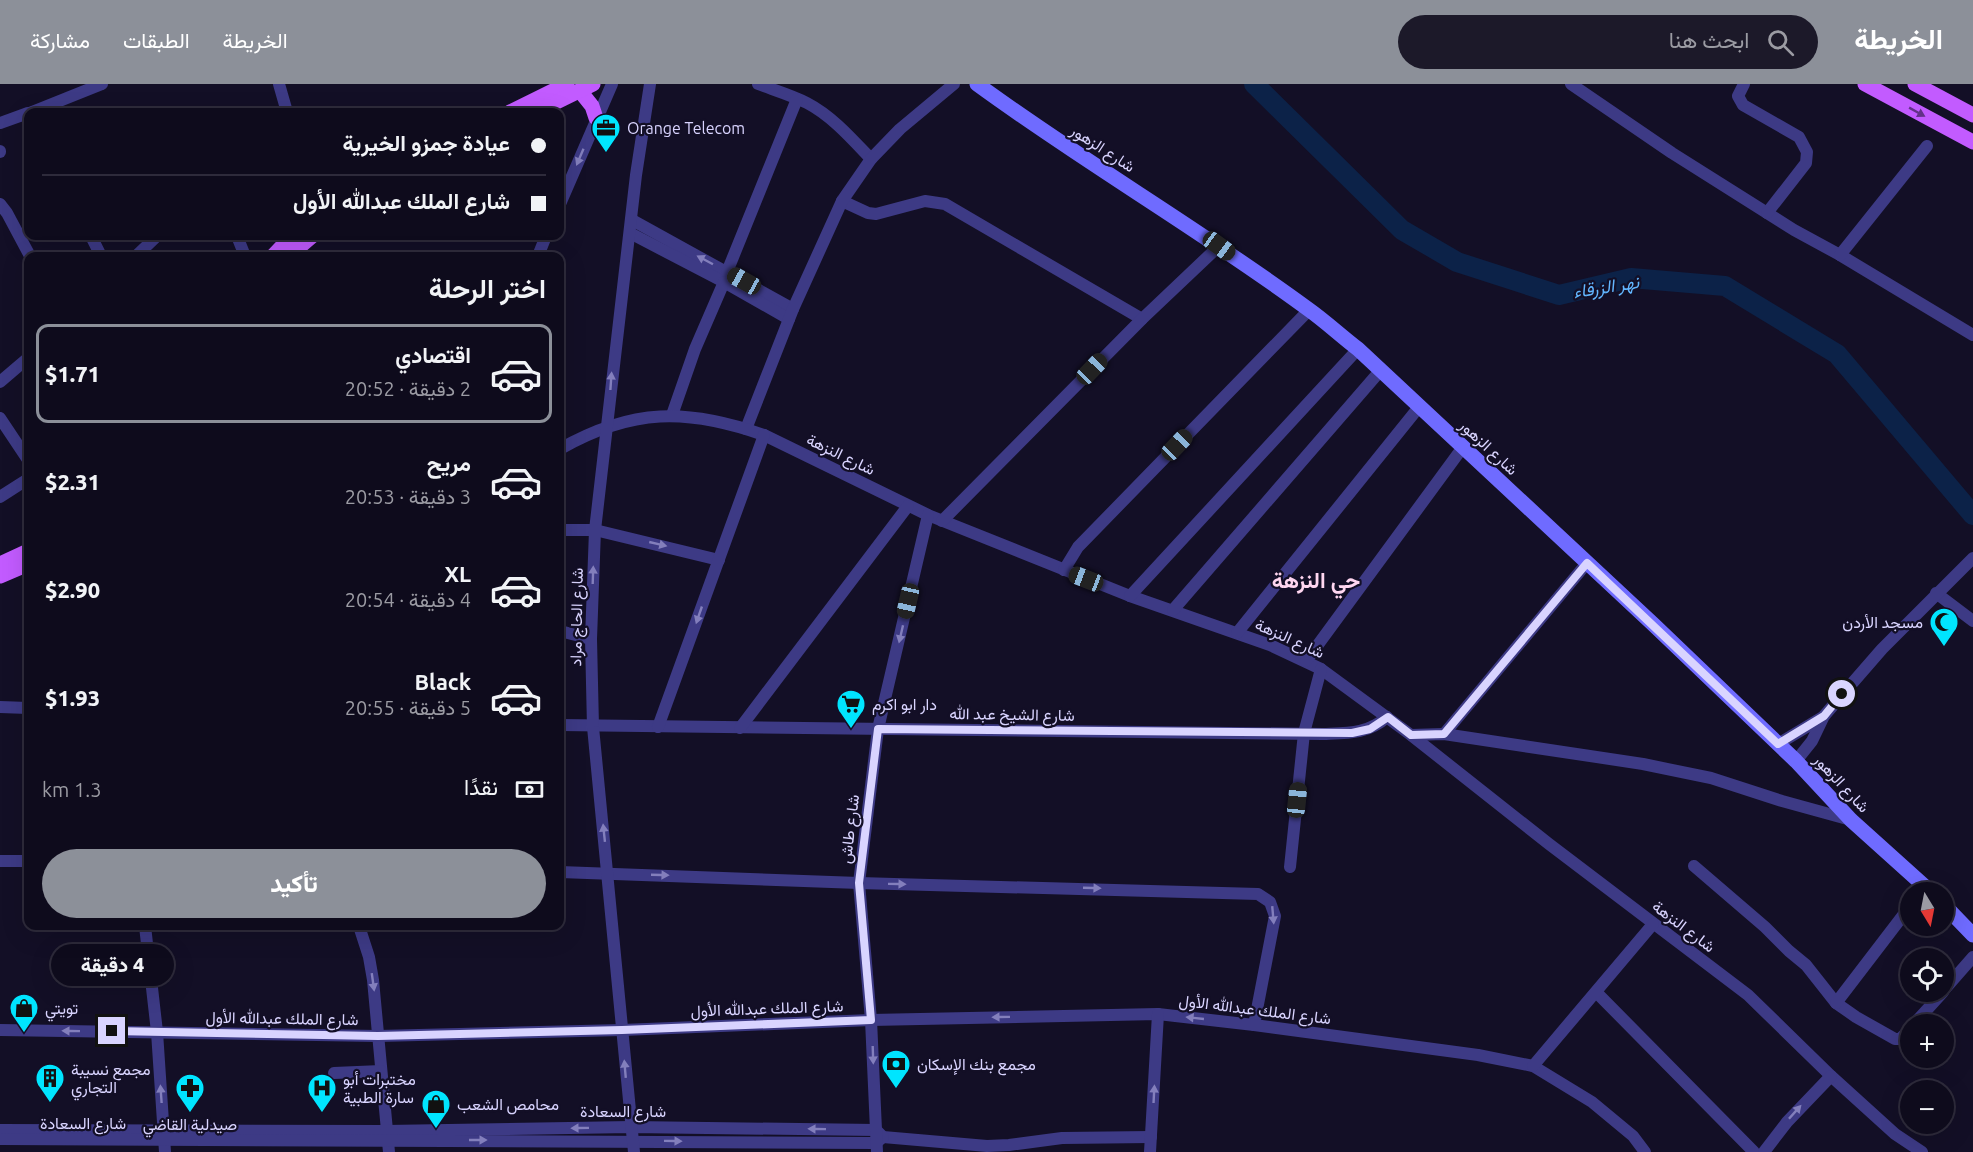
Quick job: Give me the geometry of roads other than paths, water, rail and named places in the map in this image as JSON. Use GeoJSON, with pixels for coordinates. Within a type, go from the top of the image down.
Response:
{"type":"FeatureCollection","features":[{"type":"Feature","properties":{"kind":"main road","name":"شارع الزهور"},"geometry":{"type":"LineString","coordinates":[[976,84],[1046,133],[1219,246],[1309,310],[1358,349],[1796,761],[1851,820],[1916,882]]}},
{"type":"Feature","properties":{"kind":"main road"},"geometry":{"type":"LineString","coordinates":[[1865,84],[1973,142]]}},
{"type":"Feature","properties":{"kind":"main road"},"geometry":{"type":"LineString","coordinates":[[1915,84],[1973,115]]}},
{"type":"Feature","properties":{"kind":"main road"},"geometry":{"type":"LineString","coordinates":[[580,86],[596,118]]}},
{"type":"Feature","properties":{"kind":"main road"},"geometry":{"type":"LineString","coordinates":[[521,108],[580,86]]}},
{"type":"Feature","properties":{"kind":"main road"},"geometry":{"type":"LineString","coordinates":[[543,108],[580,86]]}},
{"type":"Feature","properties":{"kind":"main road"},"geometry":{"type":"LineString","coordinates":[[277,252],[288,240]]}},
{"type":"Feature","properties":{"kind":"main road"},"geometry":{"type":"LineString","coordinates":[[294,252],[308,240]]}},
{"type":"Feature","properties":{"kind":"main road"},"geometry":{"type":"LineString","coordinates":[[10,570],[24,555]]}},
{"type":"Feature","properties":{"kind":"main road"},"geometry":{"type":"LineString","coordinates":[[1954,915],[1973,935]]}},
{"type":"Feature","properties":{"kind":"street"},"geometry":{"type":"LineString","coordinates":[[44,108],[102,84]]}},
{"type":"Feature","properties":{"kind":"street"},"geometry":{"type":"LineString","coordinates":[[279,84],[282,108]]}},
{"type":"Feature","properties":{"kind":"street"},"geometry":{"type":"LineString","coordinates":[[564,194],[612,84]]}},
{"type":"Feature","properties":{"kind":"street","name":"شارع الحاج مراد"},"geometry":{"type":"LineString","coordinates":[[633,1146],[593,727],[591,639],[595,530],[608,425],[612,366],[650,84]]}},
{"type":"Feature","properties":{"kind":"street"},"geometry":{"type":"LineString","coordinates":[[758,84],[808,104],[837,124],[871,159]]}},
{"type":"Feature","properties":{"kind":"street"},"geometry":{"type":"LineString","coordinates":[[746,429],[791,314],[842,201],[871,159],[900,129],[954,84]]}},
{"type":"Feature","properties":{"kind":"street"},"geometry":{"type":"LineString","coordinates":[[1570,84],[1672,153],[1794,230],[1973,335]]}},
{"type":"Feature","properties":{"kind":"street"},"geometry":{"type":"LineString","coordinates":[[1744,84],[1738,96],[1743,105],[1799,137],[1807,152],[1806,163],[1767,213]]}},
{"type":"Feature","properties":{"kind":"street"},"geometry":{"type":"LineString","coordinates":[[672,415],[695,349],[797,99]]}},
{"type":"Feature","properties":{"kind":"street"},"geometry":{"type":"LineString","coordinates":[[0,123],[24,116]]}},
{"type":"Feature","properties":{"kind":"street"},"geometry":{"type":"LineString","coordinates":[[1840,255],[1927,146]]}},
{"type":"Feature","properties":{"kind":"street"},"geometry":{"type":"LineString","coordinates":[[842,201],[876,214],[925,201],[945,204],[1142,319]]}},
{"type":"Feature","properties":{"kind":"street"},"geometry":{"type":"LineString","coordinates":[[0,204],[8,213],[28,252]]}},
{"type":"Feature","properties":{"kind":"street"},"geometry":{"type":"LineString","coordinates":[[631,226],[791,314]]}},
{"type":"Feature","properties":{"kind":"street"},"geometry":{"type":"LineString","coordinates":[[140,252],[153,240]]}},
{"type":"Feature","properties":{"kind":"street"},"geometry":{"type":"LineString","coordinates":[[942,521],[1142,319],[1219,246]]}},
{"type":"Feature","properties":{"kind":"street"},"geometry":{"type":"LineString","coordinates":[[1064,570],[1078,547],[1309,310]]}},
{"type":"Feature","properties":{"kind":"street"},"geometry":{"type":"LineString","coordinates":[[1131,596],[1358,349]]}},
{"type":"Feature","properties":{"kind":"street"},"geometry":{"type":"LineString","coordinates":[[0,382],[24,361]]}},
{"type":"Feature","properties":{"kind":"street"},"geometry":{"type":"LineString","coordinates":[[1173,610],[1380,371]]}},
{"type":"Feature","properties":{"kind":"street"},"geometry":{"type":"LineString","coordinates":[[1237,633],[1419,407]]}},
{"type":"Feature","properties":{"kind":"street","name":"شارع النزهة"},"geometry":{"type":"LineString","coordinates":[[564,447],[608,425],[640,418],[672,415],[709,420],[746,429],[764,435],[942,521],[1131,596],[1237,633],[1306,661],[1388,717],[1653,924],[1748,995],[1831,1076],[1895,1134],[1922,1152]]}},
{"type":"Feature","properties":{"kind":"street"},"geometry":{"type":"LineString","coordinates":[[0,418],[24,454]]}},
{"type":"Feature","properties":{"kind":"street"},"geometry":{"type":"LineString","coordinates":[[658,727],[764,435]]}},
{"type":"Feature","properties":{"kind":"street"},"geometry":{"type":"LineString","coordinates":[[1306,661],[1462,447]]}},
{"type":"Feature","properties":{"kind":"street"},"geometry":{"type":"LineString","coordinates":[[0,497],[24,481]]}},
{"type":"Feature","properties":{"kind":"street"},"geometry":{"type":"LineString","coordinates":[[740,728],[908,506]]}},
{"type":"Feature","properties":{"kind":"street","name":"شارع طاش"},"geometry":{"type":"LineString","coordinates":[[878,1140],[871,1020],[859,883],[878,729],[928,515]]}},
{"type":"Feature","properties":{"kind":"street"},"geometry":{"type":"LineString","coordinates":[[564,530],[595,530],[719,560]]}},
{"type":"Feature","properties":{"kind":"street"},"geometry":{"type":"LineString","coordinates":[[1796,761],[1812,741],[1824,716],[1882,649],[1973,558]]}},
{"type":"Feature","properties":{"kind":"street"},"geometry":{"type":"LineString","coordinates":[[1444,734],[1587,563]]}},
{"type":"Feature","properties":{"kind":"street"},"geometry":{"type":"LineString","coordinates":[[1940,589],[1973,621]]}},
{"type":"Feature","properties":{"kind":"street"},"geometry":{"type":"LineString","coordinates":[[564,632],[591,639]]}},
{"type":"Feature","properties":{"kind":"street"},"geometry":{"type":"LineString","coordinates":[[1290,867],[1304,734],[1320,669]]}},
{"type":"Feature","properties":{"kind":"street"},"geometry":{"type":"LineString","coordinates":[[0,707],[24,708]]}},
{"type":"Feature","properties":{"kind":"street"},"geometry":{"type":"LineString","coordinates":[[1778,744],[1824,716]]}},
{"type":"Feature","properties":{"kind":"street","name":"شارع الشيخ عبد الله"},"geometry":{"type":"LineString","coordinates":[[564,725],[1304,734],[1362,732],[1377,726],[1388,717]]}},
{"type":"Feature","properties":{"kind":"street"},"geometry":{"type":"LineString","coordinates":[[1411,735],[1444,734],[1643,764],[1711,778],[1851,820]]}},
{"type":"Feature","properties":{"kind":"street"},"geometry":{"type":"LineString","coordinates":[[0,861],[24,861]]}},
{"type":"Feature","properties":{"kind":"street"},"geometry":{"type":"LineString","coordinates":[[1694,866],[1806,965],[1836,1003],[1895,1039],[1900,1039]]}},
{"type":"Feature","properties":{"kind":"street"},"geometry":{"type":"LineString","coordinates":[[564,872],[1258,894],[1270,902],[1275,916],[1254,1024]]}},
{"type":"Feature","properties":{"kind":"street"},"geometry":{"type":"LineString","coordinates":[[1836,1003],[1900,919]]}},
{"type":"Feature","properties":{"kind":"street"},"geometry":{"type":"LineString","coordinates":[[1533,1066],[1653,924]]}},
{"type":"Feature","properties":{"kind":"street"},"geometry":{"type":"LineString","coordinates":[[145,930],[157,1032],[164,1141]]}},
{"type":"Feature","properties":{"kind":"street"},"geometry":{"type":"LineString","coordinates":[[360,930],[369,957],[373,981],[388,1141]]}},
{"type":"Feature","properties":{"kind":"street"},"geometry":{"type":"LineString","coordinates":[[1954,979],[1973,957]]}},
{"type":"Feature","properties":{"kind":"street"},"geometry":{"type":"LineString","coordinates":[[1597,993],[1754,1152]]}},
{"type":"Feature","properties":{"kind":"street"},"geometry":{"type":"LineString","coordinates":[[1923,1014],[1933,1002]]}},
{"type":"Feature","properties":{"kind":"street"},"geometry":{"type":"LineString","coordinates":[[1150,1152],[1158,1014]]}},
{"type":"Feature","properties":{"kind":"street","name":"شارع الملك عبدالله الأول"},"geometry":{"type":"LineString","coordinates":[[0,1030],[378,1036],[622,1030],[871,1020],[1158,1014],[1254,1024],[1478,1055],[1533,1066],[1592,1102],[1633,1136],[1645,1152]]}},
{"type":"Feature","properties":{"kind":"street"},"geometry":{"type":"LineString","coordinates":[[334,1073],[381,1071]]}},
{"type":"Feature","properties":{"kind":"street"},"geometry":{"type":"LineString","coordinates":[[1764,1152],[1787,1122],[1831,1076]]}},
{"type":"Feature","properties":{"kind":"street","name":"شارع السعادة"},"geometry":{"type":"LineString","coordinates":[[388,1141],[631,1127],[987,1146],[1062,1138],[1151,1137]]}},
{"type":"Feature","properties":{"kind":"street","name":"شارع السعادة"},"geometry":{"type":"LineString","coordinates":[[0,1130],[164,1141]]}},
{"type":"Feature","properties":{"kind":"street"},"geometry":{"type":"LineString","coordinates":[[1895,1134],[1907,1152]]}},
{"type":"Feature","properties":{"kind":"street","name":"شارع السعادة"},"geometry":{"type":"LineString","coordinates":[[0,1139],[388,1141],[633,1146],[878,1140]]}},
{"type":"Feature","properties":{"kind":"waterway","name":"نهر الزرقاء"},"geometry":{"type":"LineString","coordinates":[[1254,84],[1402,230],[1457,262],[1559,295],[1631,278],[1725,286],[1837,354],[1973,515]]}},
{"type":"Feature","properties":{"kind":"place","name":"Orange Telecom"},"geometry":{"type":"Point","coordinates":[606,154]}},
{"type":"Feature","properties":{"kind":"place","name":"مسجد الأردن"},"geometry":{"type":"Point","coordinates":[1944,648]}},
{"type":"Feature","properties":{"kind":"place","name":"دار ابو اكرم"},"geometry":{"type":"Point","coordinates":[851,730]}},
{"type":"Feature","properties":{"kind":"place","name":"تويتي"},"geometry":{"type":"Point","coordinates":[24,1034]}},
{"type":"Feature","properties":{"kind":"place","name":"مجمع بنك الإسكان"},"geometry":{"type":"Point","coordinates":[896,1090]}},
{"type":"Feature","properties":{"kind":"place","name":"مجمع نسيبة التجاري"},"geometry":{"type":"Point","coordinates":[50,1104]}},
{"type":"Feature","properties":{"kind":"place","name":"صيدلية القاضي"},"geometry":{"type":"Point","coordinates":[190,1114]}},
{"type":"Feature","properties":{"kind":"place","name":"مختبرات أبو سارة الطبية"},"geometry":{"type":"Point","coordinates":[322,1114]}},
{"type":"Feature","properties":{"kind":"place","name":"محامص الشعب"},"geometry":{"type":"Point","coordinates":[436,1130]}},
{"type":"Feature","properties":{"kind":"district","name":"حي النزهة"},"geometry":{"type":"Point","coordinates":[1316,579]}}]}
